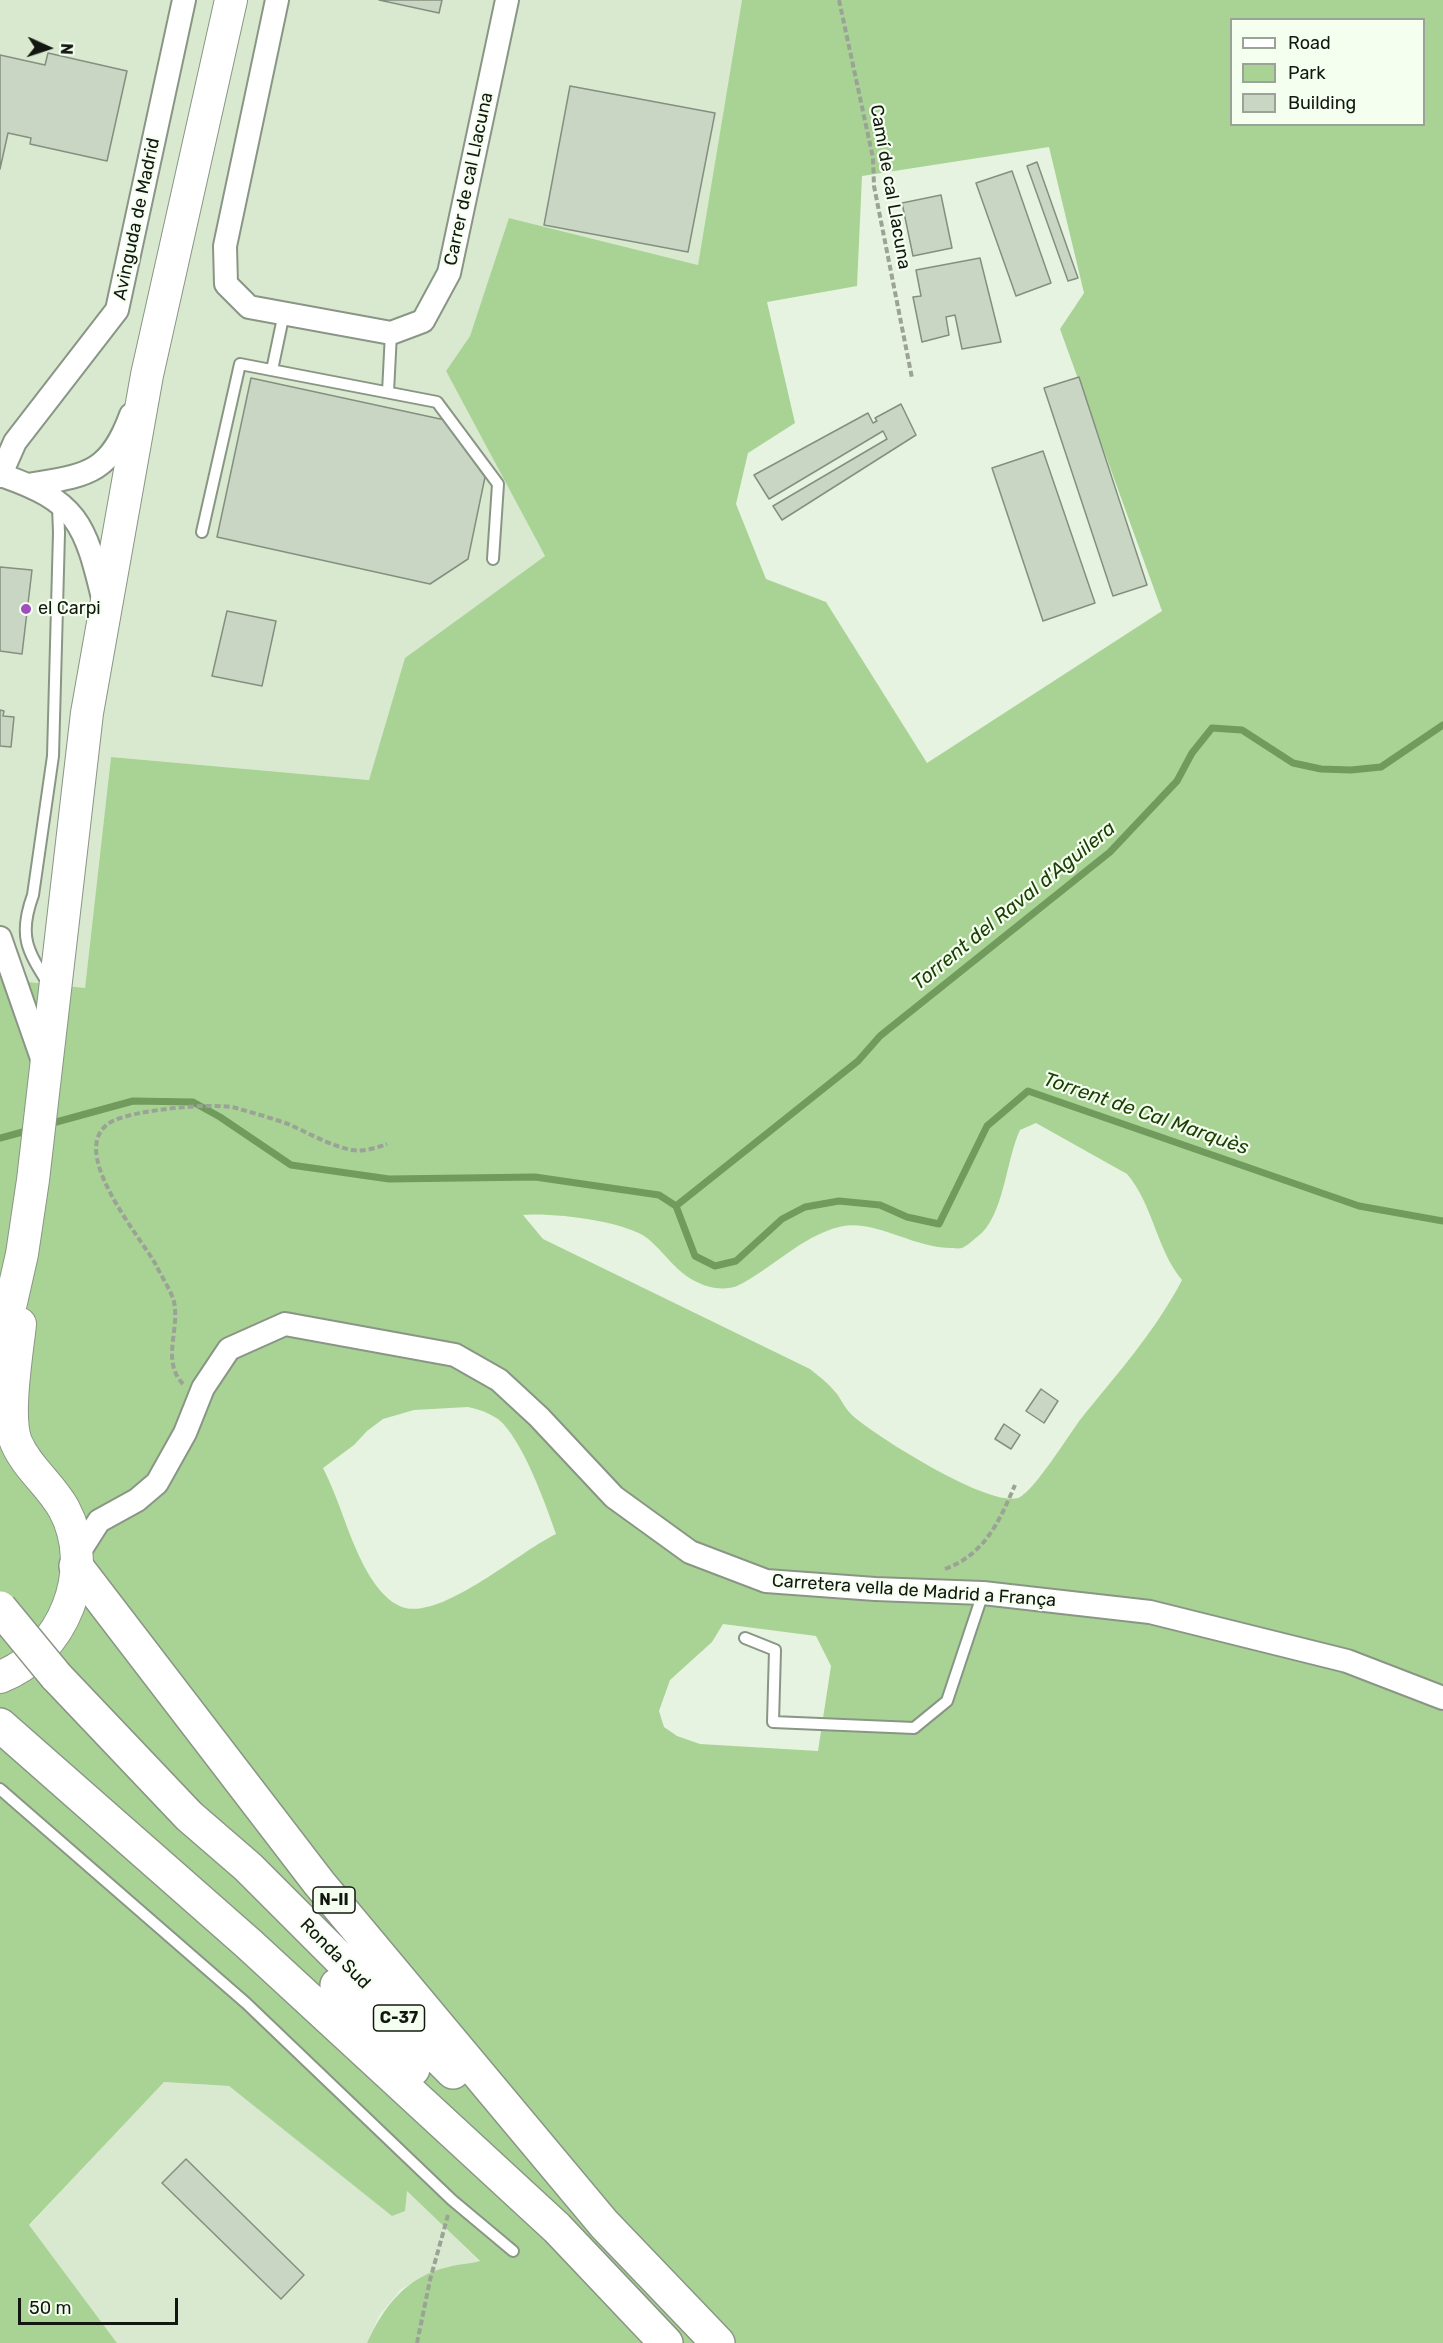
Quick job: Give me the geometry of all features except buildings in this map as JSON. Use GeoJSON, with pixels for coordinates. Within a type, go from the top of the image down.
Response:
{"type":"FeatureCollection","features":[{"type":"Feature","properties":{"kind":"highway","name":"N-II"},"geometry":{"type":"LineString","coordinates":[[76,1562],[320,1882],[604,2224]]}},
{"type":"Feature","properties":{"kind":"highway","name":"Ronda Sud"},"geometry":{"type":"LineString","coordinates":[[0,1608],[56,1676],[189,1816],[239,1878],[557,2228]]}},
{"type":"Feature","properties":{"kind":"highway"},"geometry":{"type":"LineString","coordinates":[[0,1725],[249,1944],[557,2228]]}},
{"type":"Feature","properties":{"kind":"highway","name":"Ronda Sud"},"geometry":{"type":"LineString","coordinates":[[189,1816],[256,1875],[604,2224]]}},
{"type":"Feature","properties":{"kind":"highway","name":"C-37"},"geometry":{"type":"LineString","coordinates":[[604,2224],[718,2343]]}},
{"type":"Feature","properties":{"kind":"highway","name":"C-37"},"geometry":{"type":"LineString","coordinates":[[557,2228],[666,2343]]}},
{"type":"Feature","properties":{"kind":"street","name":"Avinguda de Madrid"},"geometry":{"type":"LineString","coordinates":[[106,609],[96,568],[81,528],[57,500],[29,485],[0,476],[15,442],[117,310],[184,0]]}},
{"type":"Feature","properties":{"kind":"street","name":"N-II"},"geometry":{"type":"LineString","coordinates":[[0,1351],[22,1254],[33,1180],[87,713],[147,375],[231,0]]}},
{"type":"Feature","properties":{"kind":"street"},"geometry":{"type":"LineString","coordinates":[[277,0],[225,246],[226,284],[249,307],[391,333]]}},
{"type":"Feature","properties":{"kind":"street","name":"Carrer de cal Llacuna"},"geometry":{"type":"LineString","coordinates":[[391,333],[423,321],[448,273],[507,0]]}},
{"type":"Feature","properties":{"kind":"street"},"geometry":{"type":"LineString","coordinates":[[29,485],[82,474],[106,462],[128,424],[147,375]]}},
{"type":"Feature","properties":{"kind":"street"},"geometry":{"type":"LineString","coordinates":[[0,938],[46,1068]]}},
{"type":"Feature","properties":{"kind":"street","name":"N-II"},"geometry":{"type":"LineString","coordinates":[[0,1677],[31,1659],[50,1640],[64,1618],[70,1601],[76,1562],[71,1526],[57,1498],[33,1469],[16,1441],[14,1418],[22,1254]]}},
{"type":"Feature","properties":{"kind":"street","name":"Carretera vella de Madrid a França"},"geometry":{"type":"LineString","coordinates":[[76,1562],[99,1521],[115,1510],[137,1500],[157,1483],[184,1433],[200,1395],[229,1349],[285,1324],[455,1355],[499,1380],[539,1417],[615,1497],[690,1552],[766,1581],[875,1590],[983,1593],[1150,1612],[1347,1661],[1443,1698]]}},
{"type":"Feature","properties":{"kind":"street","name":"N-II"},"geometry":{"type":"LineString","coordinates":[[0,1449],[33,1469]]}},
{"type":"Feature","properties":{"kind":"street","name":"Carretera vella de Madrid a França"},"geometry":{"type":"LineString","coordinates":[[57,1498],[77,1508],[95,1511],[115,1510]]}},
{"type":"Feature","properties":{"kind":"lane"},"geometry":{"type":"LineString","coordinates":[[272,370],[284,313]]}},
{"type":"Feature","properties":{"kind":"lane"},"geometry":{"type":"LineString","coordinates":[[388,392],[391,333]]}},
{"type":"Feature","properties":{"kind":"lane"},"geometry":{"type":"LineString","coordinates":[[202,532],[240,364],[437,402],[498,484],[493,559]]}},
{"type":"Feature","properties":{"kind":"lane"},"geometry":{"type":"LineString","coordinates":[[55,993],[33,959],[25,941],[26,916],[33,895],[53,756],[60,533],[57,500]]}},
{"type":"Feature","properties":{"kind":"lane"},"geometry":{"type":"LineString","coordinates":[[745,1638],[775,1650],[773,1722],[914,1728],[947,1701],[983,1593]]}},
{"type":"Feature","properties":{"kind":"lane"},"geometry":{"type":"LineString","coordinates":[[0,1789],[246,2003],[452,2200],[513,2251]]}},
{"type":"Feature","properties":{"kind":"path","name":"Camí de cal Llacuna"},"geometry":{"type":"LineString","coordinates":[[839,0],[873,158],[874,186],[912,378]]}},
{"type":"Feature","properties":{"kind":"path"},"geometry":{"type":"LineString","coordinates":[[200,1395],[181,1384],[174,1373],[171,1344],[175,1331],[174,1301],[154,1263],[110,1194],[96,1154],[97,1140],[102,1129],[115,1120],[163,1110],[233,1107],[286,1123],[353,1150],[374,1149],[387,1144]]}},
{"type":"Feature","properties":{"kind":"path"},"geometry":{"type":"LineString","coordinates":[[937,1573],[958,1564],[986,1542],[1014,1485]]}},
{"type":"Feature","properties":{"kind":"path"},"geometry":{"type":"LineString","coordinates":[[417,2343],[430,2280],[452,2200]]}},
{"type":"Feature","properties":{"kind":"shaded area"},"geometry":{"type":"Polygon","coordinates":[[[0,0],[742,0],[698,265],[510,218],[470,336],[446,371],[545,556],[406,658],[369,780],[111,757],[85,988],[0,979],[0,0]]]}},
{"type":"Feature","properties":{"kind":"shaded area"},"geometry":{"type":"Polygon","coordinates":[[[163,2082],[229,2086],[392,2215],[407,2190],[480,2262],[446,2267],[401,2289],[379,2316],[367,2343],[117,2343],[29,2226],[163,2082]]]}},
{"type":"Feature","properties":{"kind":"green space"},"geometry":{"type":"Polygon","coordinates":[[[742,0],[1443,0],[1443,2343],[367,2343],[389,2305],[408,2286],[433,2272],[480,2261],[407,2191],[405,2211],[392,2216],[229,2086],[164,2082],[29,2225],[117,2343],[0,2343],[0,979],[85,988],[111,757],[369,780],[405,658],[545,556],[446,371],[470,336],[509,218],[698,265],[742,0]],[[1049,147],[862,176],[857,286],[767,302],[795,423],[748,453],[736,504],[766,579],[826,602],[927,763],[1162,611],[1060,329],[1084,293],[1049,147]],[[1036,1123],[1020,1130],[999,1202],[986,1228],[961,1248],[921,1243],[865,1226],[839,1227],[812,1238],[737,1286],[720,1288],[699,1283],[682,1273],[655,1245],[637,1232],[606,1222],[569,1216],[523,1215],[543,1239],[810,1369],[834,1390],[853,1416],[908,1454],[959,1482],[983,1492],[1003,1498],[1018,1498],[1041,1475],[1080,1420],[1134,1353],[1160,1317],[1182,1280],[1166,1255],[1143,1200],[1127,1174],[1036,1123]],[[468,1407],[414,1410],[383,1419],[323,1468],[352,1540],[370,1577],[379,1589],[396,1604],[418,1609],[458,1595],[556,1534],[540,1490],[524,1456],[507,1428],[498,1419],[468,1407]],[[723,1624],[712,1642],[670,1680],[659,1711],[664,1727],[677,1736],[700,1744],[818,1751],[831,1666],[816,1636],[723,1624]]]}},
{"type":"Feature","properties":{"kind":"waterway","name":"Torrent del Raval d'Aguilera"},"geometry":{"type":"LineString","coordinates":[[676,1206],[858,1061],[880,1036],[1110,852],[1177,781],[1192,753],[1212,728],[1242,730],[1293,763],[1321,769],[1351,770],[1381,767],[1443,725]]}},
{"type":"Feature","properties":{"kind":"waterway","name":"Torrent de Cal Marquès"},"geometry":{"type":"LineString","coordinates":[[676,1206],[695,1256],[715,1266],[736,1261],[782,1219],[805,1207],[839,1201],[880,1205],[907,1217],[939,1224],[987,1126],[1028,1091],[1359,1206],[1443,1221]]}},
{"type":"Feature","properties":{"kind":"waterway"},"geometry":{"type":"LineString","coordinates":[[49,1124],[133,1101],[193,1102],[220,1117],[291,1165],[389,1179],[535,1177],[659,1195],[676,1206]]}},
{"type":"Feature","properties":{"kind":"waterway"},"geometry":{"type":"LineString","coordinates":[[0,1138],[30,1130]]}},
{"type":"Feature","properties":{"kind":"place","name":"el Carpi"},"geometry":{"type":"Point","coordinates":[26,609]}}]}
